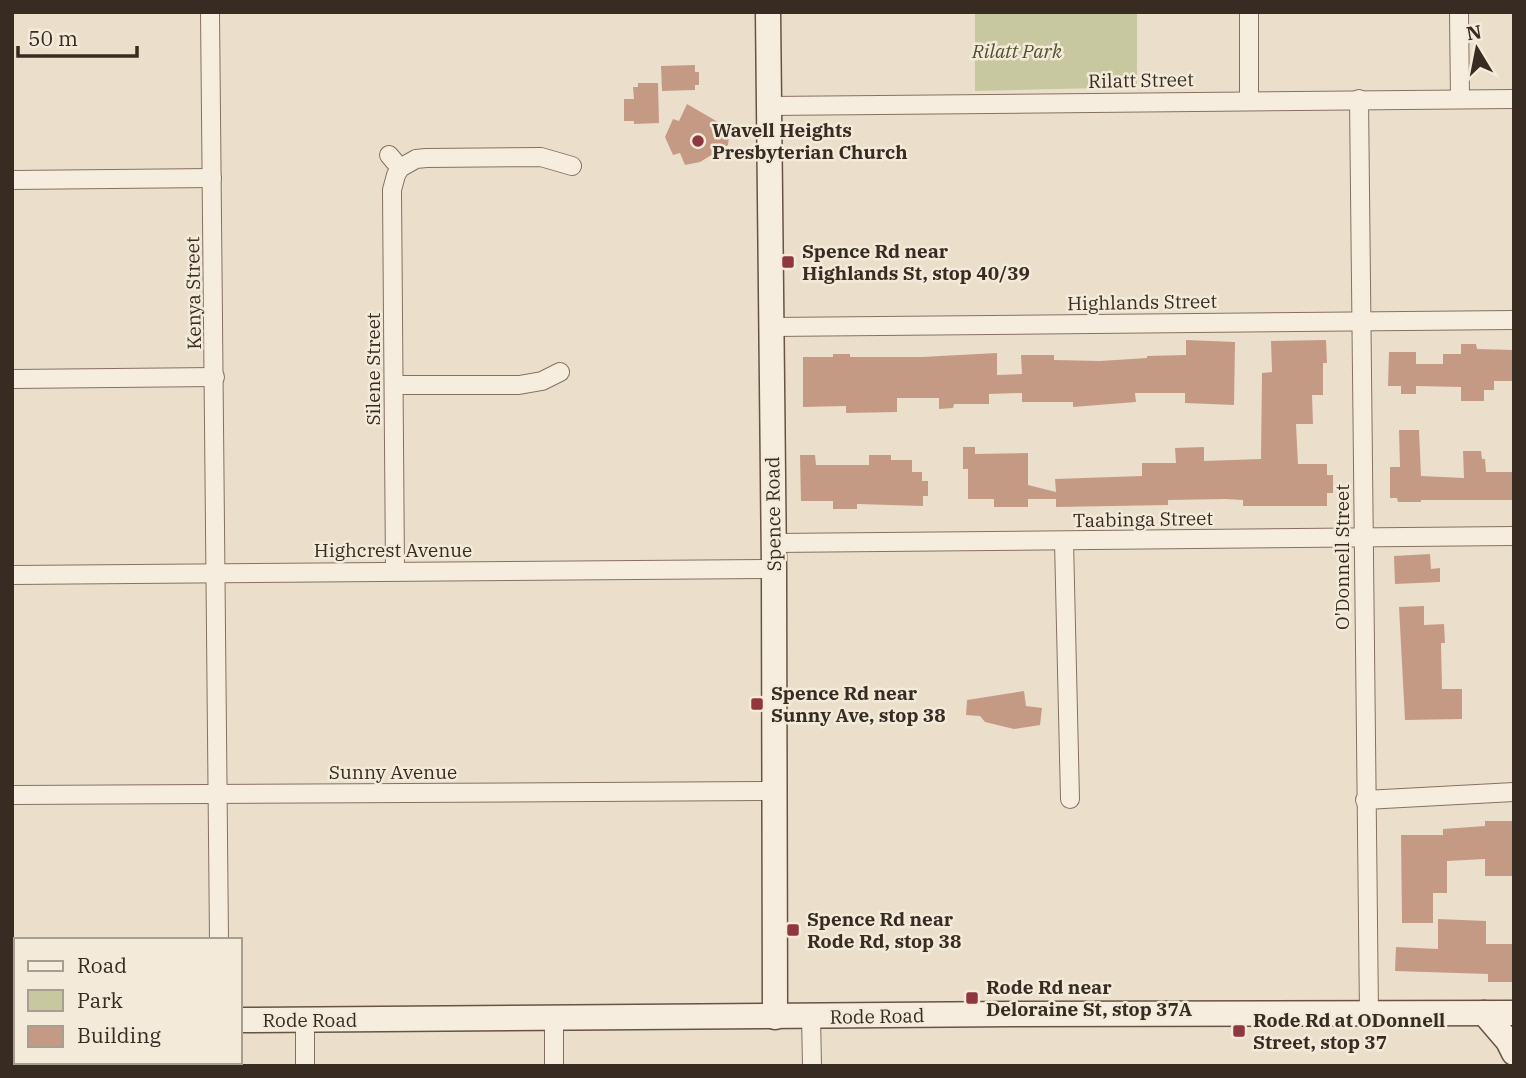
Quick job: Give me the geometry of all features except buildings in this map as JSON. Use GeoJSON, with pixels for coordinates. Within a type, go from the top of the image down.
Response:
{"type":"FeatureCollection","features":[{"type":"Feature","properties":{"kind":"main road","name":"Spence Road"},"geometry":{"type":"LineString","coordinates":[[768,12],[774,543],[775,1017]]}},
{"type":"Feature","properties":{"kind":"main road"},"geometry":{"type":"LineString","coordinates":[[1484,1013],[1508,1041],[1514,1053]]}},
{"type":"Feature","properties":{"kind":"main road","name":"Rode Road"},"geometry":{"type":"LineString","coordinates":[[242,1020],[1514,1013]]}},
{"type":"Feature","properties":{"kind":"street","name":"Kenya Street"},"geometry":{"type":"LineString","coordinates":[[210,12],[219,938]]}},
{"type":"Feature","properties":{"kind":"street"},"geometry":{"type":"LineString","coordinates":[[1249,12],[1249,100]]}},
{"type":"Feature","properties":{"kind":"street"},"geometry":{"type":"LineString","coordinates":[[1459,12],[1460,99]]}},
{"type":"Feature","properties":{"kind":"street","name":"O'Donnell Street"},"geometry":{"type":"LineString","coordinates":[[1359,99],[1369,1014]]}},
{"type":"Feature","properties":{"kind":"street","name":"Rilatt Street"},"geometry":{"type":"LineString","coordinates":[[769,106],[1514,99]]}},
{"type":"Feature","properties":{"kind":"street","name":"Silene Street"},"geometry":{"type":"LineString","coordinates":[[395,571],[394,162],[426,158],[541,157],[572,166]]}},
{"type":"Feature","properties":{"kind":"street"},"geometry":{"type":"LineString","coordinates":[[12,180],[212,178]]}},
{"type":"Feature","properties":{"kind":"street","name":"Highlands Street"},"geometry":{"type":"LineString","coordinates":[[771,327],[1514,320]]}},
{"type":"Feature","properties":{"kind":"street"},"geometry":{"type":"LineString","coordinates":[[394,385],[519,385],[542,381],[560,372]]}},
{"type":"Feature","properties":{"kind":"street"},"geometry":{"type":"LineString","coordinates":[[12,379],[215,377]]}},
{"type":"Feature","properties":{"kind":"street","name":"Taabinga Street"},"geometry":{"type":"LineString","coordinates":[[774,543],[1514,536]]}},
{"type":"Feature","properties":{"kind":"street"},"geometry":{"type":"LineString","coordinates":[[1065,541],[1070,799]]}},
{"type":"Feature","properties":{"kind":"street","name":"Highcrest Avenue"},"geometry":{"type":"LineString","coordinates":[[12,575],[774,569]]}},
{"type":"Feature","properties":{"kind":"street","name":"Sunny Avenue"},"geometry":{"type":"LineString","coordinates":[[12,795],[775,791]]}},
{"type":"Feature","properties":{"kind":"street"},"geometry":{"type":"LineString","coordinates":[[1365,800],[1514,792]]}},
{"type":"Feature","properties":{"kind":"street"},"geometry":{"type":"LineString","coordinates":[[811,1016],[812,1066]]}},
{"type":"Feature","properties":{"kind":"street"},"geometry":{"type":"LineString","coordinates":[[554,1018],[554,1066]]}},
{"type":"Feature","properties":{"kind":"street"},"geometry":{"type":"LineString","coordinates":[[305,1020],[305,1066]]}},
{"type":"Feature","properties":{"kind":"green space","name":"Rilatt Park"},"geometry":{"type":"Polygon","coordinates":[[[975,12],[1137,12],[1137,87],[975,91],[975,12]]]}},
{"type":"Feature","properties":{"kind":"place","name":"Wavell Heights Presbyterian Church"},"geometry":{"type":"Point","coordinates":[698,141]}},
{"type":"Feature","properties":{"kind":"place","name":"Spence Rd near Highlands St, stop 40/39"},"geometry":{"type":"Point","coordinates":[788,262]}},
{"type":"Feature","properties":{"kind":"place","name":"Spence Rd near Sunny Ave, stop 38"},"geometry":{"type":"Point","coordinates":[757,704]}},
{"type":"Feature","properties":{"kind":"place","name":"Spence Rd near Rode Rd, stop 38"},"geometry":{"type":"Point","coordinates":[793,930]}},
{"type":"Feature","properties":{"kind":"place","name":"Rode Rd near Deloraine St, stop 37A"},"geometry":{"type":"Point","coordinates":[972,998]}},
{"type":"Feature","properties":{"kind":"place","name":"Rode Rd at ODonnell Street, stop 37"},"geometry":{"type":"Point","coordinates":[1239,1031]}}]}
